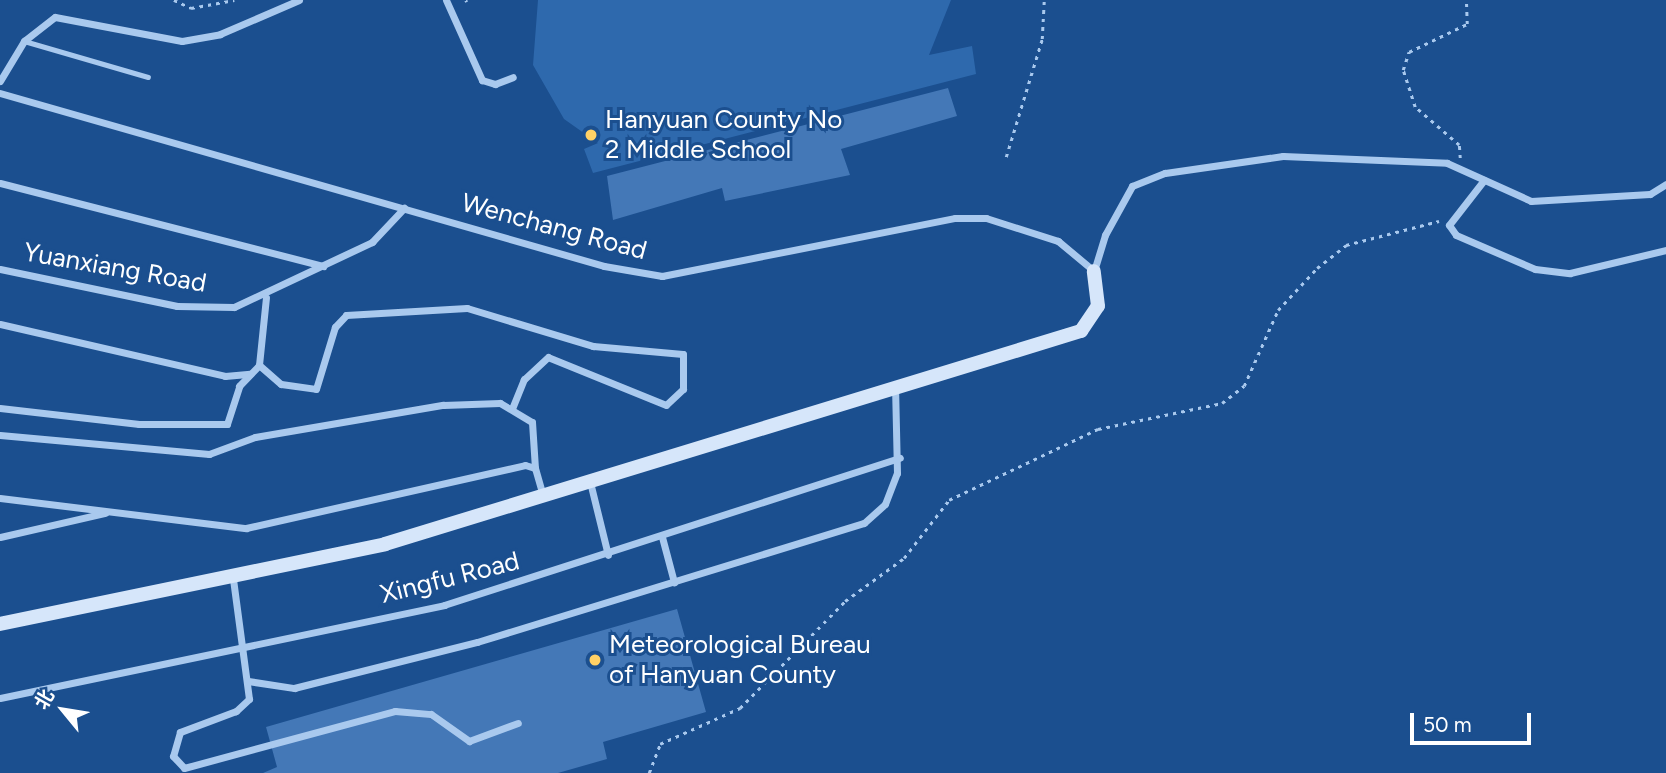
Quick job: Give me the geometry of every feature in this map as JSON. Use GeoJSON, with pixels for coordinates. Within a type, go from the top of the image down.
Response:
{"type":"FeatureCollection","features":[{"type":"Feature","properties":{"kind":"main road"},"geometry":{"type":"LineString","coordinates":[[0,624],[233,579],[544,500],[895,385],[1081,331],[1098,306],[1094,271]]}},
{"type":"Feature","properties":{"kind":"street"},"geometry":{"type":"LineString","coordinates":[[0,82],[24,41],[55,18],[182,41],[220,34],[299,0]]}},
{"type":"Feature","properties":{"kind":"street"},"geometry":{"type":"LineString","coordinates":[[446,0],[482,79],[495,84],[513,77]]}},
{"type":"Feature","properties":{"kind":"street","name":"Wenchang Road"},"geometry":{"type":"LineString","coordinates":[[0,93],[604,266],[663,276],[955,218],[986,218],[1058,241],[1094,271]]}},
{"type":"Feature","properties":{"kind":"street"},"geometry":{"type":"LineString","coordinates":[[1094,271],[1120,201],[1132,186],[1165,173],[1283,156],[1461,168],[1531,201],[1650,194],[1666,184]]}},
{"type":"Feature","properties":{"kind":"street"},"geometry":{"type":"LineString","coordinates":[[1484,180],[1452,218],[1456,235],[1535,270],[1570,274],[1666,250]]}},
{"type":"Feature","properties":{"kind":"street"},"geometry":{"type":"LineString","coordinates":[[0,183],[324,267]]}},
{"type":"Feature","properties":{"kind":"street","name":"Yuanxiang Road"},"geometry":{"type":"LineString","coordinates":[[0,269],[177,306],[234,307],[266,296],[372,242],[404,208]]}},
{"type":"Feature","properties":{"kind":"street"},"geometry":{"type":"LineString","coordinates":[[0,408],[203,428],[228,424],[239,386],[259,365],[266,296]]}},
{"type":"Feature","properties":{"kind":"street"},"geometry":{"type":"LineString","coordinates":[[259,365],[281,384],[316,389],[335,327],[346,315],[467,308],[593,346],[683,354],[683,389],[666,405],[548,357],[524,379],[512,409]]}},
{"type":"Feature","properties":{"kind":"street"},"geometry":{"type":"LineString","coordinates":[[0,324],[225,376],[250,374]]}},
{"type":"Feature","properties":{"kind":"street"},"geometry":{"type":"LineString","coordinates":[[248,681],[294,688],[674,582],[864,523],[885,504],[900,458],[895,385]]}},
{"type":"Feature","properties":{"kind":"street"},"geometry":{"type":"LineString","coordinates":[[0,435],[209,454],[255,437],[443,405],[499,403],[532,422],[536,468],[544,500]]}},
{"type":"Feature","properties":{"kind":"street","name":"Xingfu Road"},"geometry":{"type":"LineString","coordinates":[[0,698],[444,605],[608,555],[900,458]]}},
{"type":"Feature","properties":{"kind":"street"},"geometry":{"type":"LineString","coordinates":[[0,498],[246,528],[525,465],[536,468]]}},
{"type":"Feature","properties":{"kind":"street"},"geometry":{"type":"LineString","coordinates":[[591,486],[608,555]]}},
{"type":"Feature","properties":{"kind":"street"},"geometry":{"type":"LineString","coordinates":[[0,537],[111,511]]}},
{"type":"Feature","properties":{"kind":"street"},"geometry":{"type":"LineString","coordinates":[[662,537],[674,582]]}},
{"type":"Feature","properties":{"kind":"street"},"geometry":{"type":"LineString","coordinates":[[233,579],[249,699],[241,709],[180,732],[173,748],[177,764],[191,768],[395,711],[431,714],[469,741],[518,723]]}},
{"type":"Feature","properties":{"kind":"lane"},"geometry":{"type":"LineString","coordinates":[[24,41],[148,77]]}},
{"type":"Feature","properties":{"kind":"path"},"geometry":{"type":"LineString","coordinates":[[174,0],[191,8],[234,0]]}},
{"type":"Feature","properties":{"kind":"path"},"geometry":{"type":"LineString","coordinates":[[1006,157],[1042,39],[1044,0]]}},
{"type":"Feature","properties":{"kind":"path"},"geometry":{"type":"LineString","coordinates":[[1461,168],[1459,145],[1415,107],[1403,70],[1409,52],[1467,24],[1466,0]]}},
{"type":"Feature","properties":{"kind":"path"},"geometry":{"type":"LineString","coordinates":[[649,773],[660,744],[740,708],[845,601],[904,558],[949,500],[1098,429],[1222,403],[1244,386],[1278,310],[1317,268],[1346,245],[1452,218]]}},
{"type":"Feature","properties":{"kind":"shaded area"},"geometry":{"type":"Polygon","coordinates":[[[538,0],[951,0],[929,55],[972,46],[976,74],[593,173],[584,149],[598,143],[564,119],[533,65],[538,0]]]}},
{"type":"Feature","properties":{"kind":"building"},"geometry":{"type":"Polygon","coordinates":[[[948,88],[957,116],[841,149],[850,175],[725,201],[722,188],[613,220],[607,176],[948,88]]]}},
{"type":"Feature","properties":{"kind":"building","name":"Meteorological Bureau of Hanyuan County"},"geometry":{"type":"Polygon","coordinates":[[[677,609],[706,712],[603,742],[607,759],[558,773],[263,773],[277,767],[266,727],[677,609]]]}},
{"type":"Feature","properties":{"kind":"place","name":"Hanyuan County No 2 Middle School"},"geometry":{"type":"Point","coordinates":[591,135]}},
{"type":"Feature","properties":{"kind":"place","name":"Meteorological Bureau of Hanyuan County"},"geometry":{"type":"Point","coordinates":[595,660]}}]}
